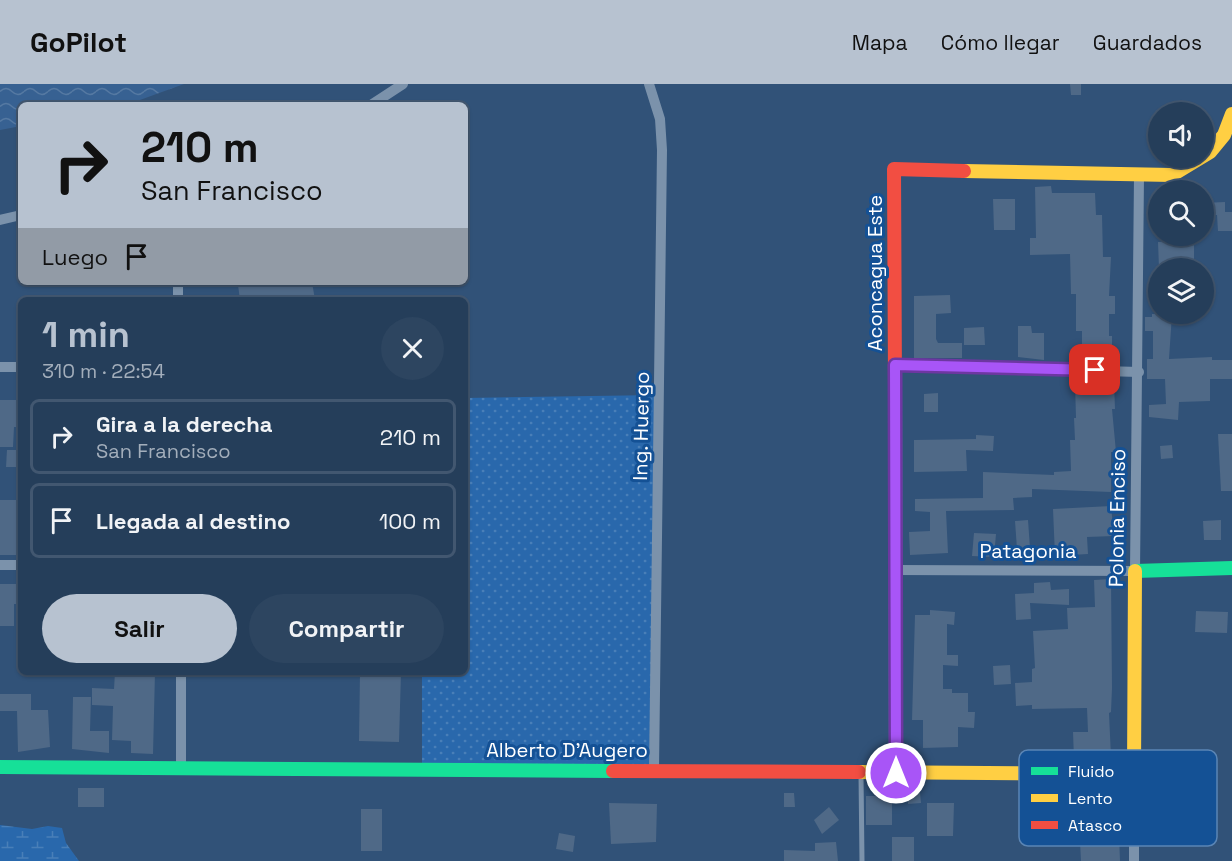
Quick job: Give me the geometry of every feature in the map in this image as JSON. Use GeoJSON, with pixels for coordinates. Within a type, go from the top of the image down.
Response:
{"type":"FeatureCollection","features":[{"type":"Feature","properties":{"kind":"main road"},"geometry":{"type":"LineString","coordinates":[[1139,176],[1172,175],[1199,164],[1214,148],[1231,123],[1232,114]]}},
{"type":"Feature","properties":{"kind":"main road","name":"Aconcagua Este"},"geometry":{"type":"LineString","coordinates":[[896,773],[894,169],[1139,176]]}},
{"type":"Feature","properties":{"kind":"main road","name":"Patagonia"},"geometry":{"type":"LineString","coordinates":[[1135,571],[1232,568]]}},
{"type":"Feature","properties":{"kind":"main road","name":"Polonia Enciso"},"geometry":{"type":"LineString","coordinates":[[1134,750],[1135,571]]}},
{"type":"Feature","properties":{"kind":"main road","name":"Alberto D'Augero"},"geometry":{"type":"LineString","coordinates":[[0,767],[1019,774]]}},
{"type":"Feature","properties":{"kind":"street"},"geometry":{"type":"LineString","coordinates":[[376,102],[403,84]]}},
{"type":"Feature","properties":{"kind":"street","name":"Ing. Huergo"},"geometry":{"type":"LineString","coordinates":[[649,84],[660,119],[662,150],[654,770]]}},
{"type":"Feature","properties":{"kind":"street","name":"Polonia Enciso"},"geometry":{"type":"LineString","coordinates":[[1135,571],[1139,372],[1139,176]]}},
{"type":"Feature","properties":{"kind":"street"},"geometry":{"type":"LineString","coordinates":[[0,220],[18,215]]}},
{"type":"Feature","properties":{"kind":"street"},"geometry":{"type":"LineString","coordinates":[[895,365],[1139,372]]}},
{"type":"Feature","properties":{"kind":"street"},"geometry":{"type":"LineString","coordinates":[[0,367],[18,367]]}},
{"type":"Feature","properties":{"kind":"street"},"geometry":{"type":"LineString","coordinates":[[0,565],[18,565]]}},
{"type":"Feature","properties":{"kind":"street","name":"Patagonia"},"geometry":{"type":"LineString","coordinates":[[895,570],[1135,571]]}},
{"type":"Feature","properties":{"kind":"street"},"geometry":{"type":"LineString","coordinates":[[181,675],[181,767]]}},
{"type":"Feature","properties":{"kind":"lane"},"geometry":{"type":"LineString","coordinates":[[861,772],[862,861]]}},
{"type":"Feature","properties":{"kind":"green space"},"geometry":{"type":"Polygon","coordinates":[[[659,395],[654,770],[422,769],[422,675],[468,675],[468,398],[659,395]]]}},
{"type":"Feature","properties":{"kind":"green space"},"geometry":{"type":"Polygon","coordinates":[[[0,825],[32,829],[48,826],[62,828],[66,843],[79,861],[0,861],[0,825]]]}},
{"type":"Feature","properties":{"kind":"water"},"geometry":{"type":"Polygon","coordinates":[[[0,84],[184,84],[134,102],[18,102],[18,127],[0,130],[0,84]]]}},
{"type":"Feature","properties":{"kind":"building"},"geometry":{"type":"Polygon","coordinates":[[[1070,84],[1081,84],[1081,95],[1071,95],[1070,84]]]}},
{"type":"Feature","properties":{"kind":"building"},"geometry":{"type":"Polygon","coordinates":[[[1051,186],[1052,193],[1095,193],[1096,215],[1102,215],[1103,257],[1111,257],[1109,296],[1115,296],[1115,314],[1109,314],[1112,358],[1082,358],[1082,331],[1076,331],[1076,294],[1071,294],[1070,254],[1030,255],[1030,238],[1036,238],[1035,187],[1051,186]]]}},
{"type":"Feature","properties":{"kind":"building"},"geometry":{"type":"Polygon","coordinates":[[[993,199],[1015,199],[1015,230],[994,230],[993,199]]]}},
{"type":"Feature","properties":{"kind":"building"},"geometry":{"type":"Polygon","coordinates":[[[1214,202],[1225,202],[1225,212],[1232,212],[1232,231],[1218,231],[1214,202]]]}},
{"type":"Feature","properties":{"kind":"building"},"geometry":{"type":"Polygon","coordinates":[[[1158,246],[1194,246],[1194,258],[1159,258],[1158,246]]]}},
{"type":"Feature","properties":{"kind":"building"},"geometry":{"type":"Polygon","coordinates":[[[238,285],[312,285],[314,297],[240,297],[238,285]]]}},
{"type":"Feature","properties":{"kind":"building"},"geometry":{"type":"Polygon","coordinates":[[[950,295],[951,313],[936,314],[936,339],[938,343],[962,343],[962,358],[914,358],[914,296],[950,295]]]}},
{"type":"Feature","properties":{"kind":"building"},"geometry":{"type":"Polygon","coordinates":[[[1145,317],[1148,317],[1148,324],[1171,324],[1169,359],[1212,357],[1212,360],[1232,360],[1232,379],[1210,379],[1210,401],[1179,402],[1178,420],[1149,417],[1149,405],[1166,404],[1165,379],[1147,379],[1147,359],[1153,359],[1153,331],[1145,331],[1145,317]]]}},
{"type":"Feature","properties":{"kind":"building"},"geometry":{"type":"Polygon","coordinates":[[[1018,326],[1031,326],[1032,333],[1044,333],[1044,360],[1018,357],[1018,326]]]}},
{"type":"Feature","properties":{"kind":"building"},"geometry":{"type":"Polygon","coordinates":[[[984,327],[985,345],[964,345],[964,328],[984,327]]]}},
{"type":"Feature","properties":{"kind":"building"},"geometry":{"type":"Polygon","coordinates":[[[1114,382],[1115,409],[1112,409],[1116,452],[1111,452],[1111,492],[1032,489],[1032,497],[1013,498],[1014,510],[946,511],[948,553],[910,555],[909,532],[930,531],[930,512],[915,511],[915,499],[983,498],[983,472],[1054,475],[1054,472],[1071,471],[1070,440],[1075,440],[1075,384],[1114,382]]]}},
{"type":"Feature","properties":{"kind":"building"},"geometry":{"type":"Polygon","coordinates":[[[938,393],[938,412],[924,412],[924,394],[938,393]]]}},
{"type":"Feature","properties":{"kind":"building"},"geometry":{"type":"Polygon","coordinates":[[[0,400],[18,400],[18,427],[14,427],[13,447],[0,447],[0,400]]]}},
{"type":"Feature","properties":{"kind":"building"},"geometry":{"type":"Polygon","coordinates":[[[1218,434],[1232,434],[1232,491],[1221,491],[1218,434]]]}},
{"type":"Feature","properties":{"kind":"building"},"geometry":{"type":"Polygon","coordinates":[[[976,435],[994,436],[993,451],[966,450],[967,471],[914,472],[914,440],[976,439],[976,435]]]}},
{"type":"Feature","properties":{"kind":"building"},"geometry":{"type":"Polygon","coordinates":[[[1172,445],[1173,458],[1161,459],[1160,446],[1172,445]]]}},
{"type":"Feature","properties":{"kind":"building"},"geometry":{"type":"Polygon","coordinates":[[[7,450],[18,450],[18,467],[6,467],[7,450]]]}},
{"type":"Feature","properties":{"kind":"building"},"geometry":{"type":"Polygon","coordinates":[[[0,500],[18,500],[18,555],[0,555],[0,500]]]}},
{"type":"Feature","properties":{"kind":"building"},"geometry":{"type":"Polygon","coordinates":[[[1111,506],[1114,536],[1087,537],[1088,554],[1055,556],[1053,509],[1111,506]]]}},
{"type":"Feature","properties":{"kind":"building"},"geometry":{"type":"Polygon","coordinates":[[[1028,520],[1030,548],[1017,549],[1015,521],[1028,520]]]}},
{"type":"Feature","properties":{"kind":"building"},"geometry":{"type":"Polygon","coordinates":[[[1221,520],[1221,540],[1204,540],[1203,521],[1221,520]]]}},
{"type":"Feature","properties":{"kind":"building"},"geometry":{"type":"Polygon","coordinates":[[[974,533],[996,534],[994,557],[972,556],[974,533]]]}},
{"type":"Feature","properties":{"kind":"building"},"geometry":{"type":"Polygon","coordinates":[[[1111,579],[1111,750],[1074,750],[1073,732],[1088,732],[1087,708],[1032,709],[1032,705],[1016,706],[1015,683],[1032,682],[1032,669],[1035,668],[1033,631],[1068,629],[1067,608],[1095,607],[1094,580],[1111,579]]]}},
{"type":"Feature","properties":{"kind":"building"},"geometry":{"type":"Polygon","coordinates":[[[1050,582],[1051,590],[1069,589],[1069,605],[1030,603],[1031,619],[1016,620],[1015,594],[1034,593],[1034,583],[1050,582]]]}},
{"type":"Feature","properties":{"kind":"building"},"geometry":{"type":"Polygon","coordinates":[[[0,584],[18,584],[18,604],[14,604],[14,626],[0,626],[0,584]]]}},
{"type":"Feature","properties":{"kind":"building"},"geometry":{"type":"Polygon","coordinates":[[[930,610],[955,612],[954,625],[947,624],[947,655],[958,655],[958,666],[943,665],[943,689],[952,689],[952,693],[968,693],[968,712],[975,712],[974,728],[958,727],[958,747],[923,748],[923,720],[912,720],[915,615],[930,615],[930,610]]]}},
{"type":"Feature","properties":{"kind":"building"},"geometry":{"type":"Polygon","coordinates":[[[1196,611],[1228,612],[1227,633],[1195,632],[1196,611]]]}},
{"type":"Feature","properties":{"kind":"building"},"geometry":{"type":"Polygon","coordinates":[[[1010,665],[1011,684],[994,685],[993,666],[1010,665]]]}},
{"type":"Feature","properties":{"kind":"building"},"geometry":{"type":"Polygon","coordinates":[[[115,675],[155,675],[153,754],[131,753],[131,741],[112,740],[113,706],[92,705],[92,688],[114,689],[115,675]]]}},
{"type":"Feature","properties":{"kind":"building"},"geometry":{"type":"Polygon","coordinates":[[[360,675],[401,675],[399,742],[359,741],[360,675]]]}},
{"type":"Feature","properties":{"kind":"building"},"geometry":{"type":"Polygon","coordinates":[[[0,694],[31,694],[31,710],[48,710],[50,747],[18,752],[17,711],[0,711],[0,694]]]}},
{"type":"Feature","properties":{"kind":"building"},"geometry":{"type":"Polygon","coordinates":[[[73,697],[91,697],[90,731],[109,731],[109,753],[72,749],[73,697]]]}},
{"type":"Feature","properties":{"kind":"building"},"geometry":{"type":"Polygon","coordinates":[[[78,788],[104,788],[104,807],[78,807],[78,788]]]}},
{"type":"Feature","properties":{"kind":"building"},"geometry":{"type":"Polygon","coordinates":[[[908,792],[920,792],[921,803],[908,804],[908,792]]]}},
{"type":"Feature","properties":{"kind":"building"},"geometry":{"type":"Polygon","coordinates":[[[784,793],[794,793],[795,807],[784,807],[784,793]]]}},
{"type":"Feature","properties":{"kind":"building"},"geometry":{"type":"Polygon","coordinates":[[[866,796],[892,796],[892,825],[866,825],[866,796]]]}},
{"type":"Feature","properties":{"kind":"building"},"geometry":{"type":"Polygon","coordinates":[[[609,803],[657,804],[656,842],[611,844],[609,803]]]}},
{"type":"Feature","properties":{"kind":"building"},"geometry":{"type":"Polygon","coordinates":[[[927,803],[954,803],[953,836],[927,836],[927,803]]]}},
{"type":"Feature","properties":{"kind":"building"},"geometry":{"type":"Polygon","coordinates":[[[829,807],[839,820],[822,834],[814,820],[829,807]]]}},
{"type":"Feature","properties":{"kind":"building"},"geometry":{"type":"Polygon","coordinates":[[[361,809],[382,809],[382,851],[361,851],[361,809]]]}},
{"type":"Feature","properties":{"kind":"building"},"geometry":{"type":"Polygon","coordinates":[[[559,833],[575,836],[573,852],[556,849],[559,833]]]}},
{"type":"Feature","properties":{"kind":"building"},"geometry":{"type":"Polygon","coordinates":[[[892,837],[914,837],[914,861],[892,861],[892,837]]]}},
{"type":"Feature","properties":{"kind":"building"},"geometry":{"type":"Polygon","coordinates":[[[836,842],[838,861],[784,861],[784,850],[815,851],[815,843],[836,842]]]}},
{"type":"Feature","properties":{"kind":"building"},"geometry":{"type":"Polygon","coordinates":[[[1080,846],[1119,846],[1120,861],[1081,861],[1080,846]]]}},
{"type":"Feature","properties":{"kind":"traffic: fast"},"geometry":{"type":"LineString","coordinates":[[895,385],[896,773]]}},
{"type":"Feature","properties":{"kind":"traffic: fast"},"geometry":{"type":"LineString","coordinates":[[1135,571],[1232,568]]}},
{"type":"Feature","properties":{"kind":"traffic: fast"},"geometry":{"type":"LineString","coordinates":[[0,767],[613,771]]}},
{"type":"Feature","properties":{"kind":"traffic: slow"},"geometry":{"type":"LineString","coordinates":[[964,171],[1172,175],[1210,152],[1224,135],[1232,114]]}},
{"type":"Feature","properties":{"kind":"traffic: slow"},"geometry":{"type":"LineString","coordinates":[[1134,750],[1135,571]]}},
{"type":"Feature","properties":{"kind":"traffic: slow"},"geometry":{"type":"LineString","coordinates":[[859,772],[1019,773]]}},
{"type":"Feature","properties":{"kind":"traffic: jam"},"geometry":{"type":"LineString","coordinates":[[895,385],[894,169],[964,171]]}},
{"type":"Feature","properties":{"kind":"traffic: jam"},"geometry":{"type":"LineString","coordinates":[[613,771],[859,772]]}},
{"type":"Feature","properties":{"kind":"route"},"geometry":{"type":"LineString","coordinates":[[896,773],[895,365],[1095,370]]}}]}
